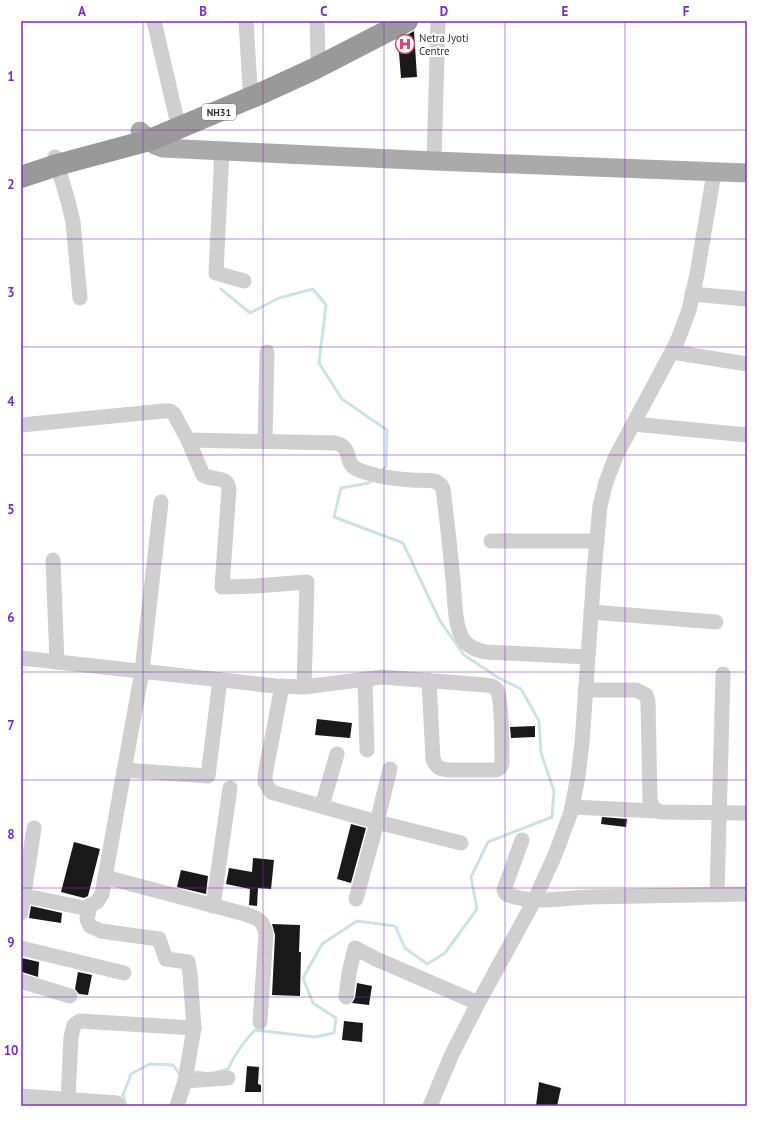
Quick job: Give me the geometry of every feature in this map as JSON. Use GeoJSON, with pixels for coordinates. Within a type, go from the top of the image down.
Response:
{"type":"FeatureCollection","features":[{"type":"Feature","properties":{"kind":"highway","name":"NH31"},"geometry":{"type":"LineString","coordinates":[[145,136],[176,116],[250,87],[318,57],[385,21]]}},
{"type":"Feature","properties":{"kind":"highway","name":"NH31"},"geometry":{"type":"LineString","coordinates":[[21,167],[56,161],[145,136],[270,90],[408,21]]}},
{"type":"Feature","properties":{"kind":"highway","name":"NH31"},"geometry":{"type":"LineString","coordinates":[[21,178],[56,161]]}},
{"type":"Feature","properties":{"kind":"main road"},"geometry":{"type":"LineString","coordinates":[[145,136],[155,145],[163,148],[714,173],[747,173]]}},
{"type":"Feature","properties":{"kind":"street"},"geometry":{"type":"LineString","coordinates":[[154,21],[176,116]]}},
{"type":"Feature","properties":{"kind":"street"},"geometry":{"type":"LineString","coordinates":[[246,21],[250,87]]}},
{"type":"Feature","properties":{"kind":"street"},"geometry":{"type":"LineString","coordinates":[[317,21],[318,57]]}},
{"type":"Feature","properties":{"kind":"street"},"geometry":{"type":"LineString","coordinates":[[434,161],[438,21]]}},
{"type":"Feature","properties":{"kind":"street"},"geometry":{"type":"LineString","coordinates":[[222,151],[216,273],[244,281]]}},
{"type":"Feature","properties":{"kind":"street"},"geometry":{"type":"LineString","coordinates":[[56,161],[72,222],[80,298]]}},
{"type":"Feature","properties":{"kind":"street"},"geometry":{"type":"LineString","coordinates":[[430,1106],[452,1054],[534,901],[565,832],[578,776],[582,743],[587,658],[600,506],[606,482],[616,456],[677,342],[689,310],[714,173]]}},
{"type":"Feature","properties":{"kind":"street"},"geometry":{"type":"LineString","coordinates":[[692,294],[747,299]]}},
{"type":"Feature","properties":{"kind":"street"},"geometry":{"type":"LineString","coordinates":[[265,442],[267,352]]}},
{"type":"Feature","properties":{"kind":"street"},"geometry":{"type":"LineString","coordinates":[[672,352],[747,364]]}},
{"type":"Feature","properties":{"kind":"street"},"geometry":{"type":"LineString","coordinates":[[21,425],[164,411],[170,411],[174,414],[188,440],[203,475],[222,479],[228,484],[229,489],[222,586],[255,586],[307,582],[304,687]]}},
{"type":"Feature","properties":{"kind":"street"},"geometry":{"type":"LineString","coordinates":[[633,424],[747,435]]}},
{"type":"Feature","properties":{"kind":"street"},"geometry":{"type":"LineString","coordinates":[[188,440],[339,444],[345,448],[353,467],[377,475],[412,480],[432,480],[441,485],[443,489],[457,620],[462,639],[475,649],[486,652],[587,658]]}},
{"type":"Feature","properties":{"kind":"street"},"geometry":{"type":"LineString","coordinates":[[22,895],[84,908],[97,902],[102,894],[142,671],[161,502]]}},
{"type":"Feature","properties":{"kind":"street"},"geometry":{"type":"LineString","coordinates":[[491,542],[597,541]]}},
{"type":"Feature","properties":{"kind":"street"},"geometry":{"type":"LineString","coordinates":[[53,560],[57,662]]}},
{"type":"Feature","properties":{"kind":"street"},"geometry":{"type":"LineString","coordinates":[[591,612],[716,622]]}},
{"type":"Feature","properties":{"kind":"street"},"geometry":{"type":"LineString","coordinates":[[21,658],[282,686],[304,687],[382,677],[429,680],[492,686],[496,689],[500,700],[502,763],[500,768],[496,770],[448,770],[437,767],[434,759],[429,680]]}},
{"type":"Feature","properties":{"kind":"street"},"geometry":{"type":"LineString","coordinates":[[717,895],[723,674]]}},
{"type":"Feature","properties":{"kind":"street"},"geometry":{"type":"LineString","coordinates":[[124,770],[208,776],[220,680]]}},
{"type":"Feature","properties":{"kind":"street"},"geometry":{"type":"LineString","coordinates":[[365,680],[366,750]]}},
{"type":"Feature","properties":{"kind":"street"},"geometry":{"type":"LineString","coordinates":[[282,686],[265,774],[265,782],[271,792],[378,822],[461,843]]}},
{"type":"Feature","properties":{"kind":"street"},"geometry":{"type":"LineString","coordinates":[[585,690],[636,690],[646,695],[648,701],[650,800],[656,811]]}},
{"type":"Feature","properties":{"kind":"street"},"geometry":{"type":"LineString","coordinates":[[322,806],[337,754]]}},
{"type":"Feature","properties":{"kind":"street"},"geometry":{"type":"LineString","coordinates":[[356,899],[378,822],[390,769]]}},
{"type":"Feature","properties":{"kind":"street"},"geometry":{"type":"LineString","coordinates":[[213,906],[230,788]]}},
{"type":"Feature","properties":{"kind":"street"},"geometry":{"type":"LineString","coordinates":[[572,807],[661,812],[747,813]]}},
{"type":"Feature","properties":{"kind":"street"},"geometry":{"type":"LineString","coordinates":[[21,913],[22,895],[34,828]]}},
{"type":"Feature","properties":{"kind":"street"},"geometry":{"type":"LineString","coordinates":[[522,840],[504,890],[506,894],[514,898],[534,901],[586,897],[747,894]]}},
{"type":"Feature","properties":{"kind":"street"},"geometry":{"type":"LineString","coordinates":[[105,877],[254,917],[260,921],[264,926],[266,934],[260,1022]]}},
{"type":"Feature","properties":{"kind":"street"},"geometry":{"type":"LineString","coordinates":[[90,906],[87,919],[90,926],[102,930],[160,939],[166,959],[188,962],[194,1028],[185,1081],[177,1106]]}},
{"type":"Feature","properties":{"kind":"street"},"geometry":{"type":"LineString","coordinates":[[21,948],[124,973]]}},
{"type":"Feature","properties":{"kind":"street"},"geometry":{"type":"LineString","coordinates":[[346,997],[349,973],[355,948],[376,959],[478,1003]]}},
{"type":"Feature","properties":{"kind":"street"},"geometry":{"type":"LineString","coordinates":[[21,981],[70,996]]}},
{"type":"Feature","properties":{"kind":"street"},"geometry":{"type":"LineString","coordinates":[[68,1099],[71,1037],[74,1025],[80,1021],[194,1028]]}},
{"type":"Feature","properties":{"kind":"street"},"geometry":{"type":"LineString","coordinates":[[185,1081],[228,1078]]}},
{"type":"Feature","properties":{"kind":"street"},"geometry":{"type":"LineString","coordinates":[[21,1096],[118,1103]]}},
{"type":"Feature","properties":{"kind":"building"},"geometry":{"type":"Polygon","coordinates":[[[414,31],[417,77],[401,78],[398,40],[414,31]]]}},
{"type":"Feature","properties":{"kind":"building"},"geometry":{"type":"Polygon","coordinates":[[[317,719],[352,723],[350,738],[315,735],[317,719]]]}},
{"type":"Feature","properties":{"kind":"building"},"geometry":{"type":"Polygon","coordinates":[[[535,726],[535,737],[511,738],[510,727],[535,726]]]}},
{"type":"Feature","properties":{"kind":"building"},"geometry":{"type":"Polygon","coordinates":[[[602,817],[627,819],[626,827],[601,824],[602,817]]]}},
{"type":"Feature","properties":{"kind":"building"},"geometry":{"type":"Polygon","coordinates":[[[351,824],[366,828],[351,883],[337,879],[351,824]]]}},
{"type":"Feature","properties":{"kind":"building"},"geometry":{"type":"Polygon","coordinates":[[[74,842],[100,849],[88,896],[84,898],[61,892],[74,842]]]}},
{"type":"Feature","properties":{"kind":"building"},"geometry":{"type":"Polygon","coordinates":[[[253,858],[274,860],[271,889],[258,888],[257,906],[249,905],[250,889],[226,884],[229,868],[252,872],[253,858]]]}},
{"type":"Feature","properties":{"kind":"building"},"geometry":{"type":"Polygon","coordinates":[[[181,870],[208,876],[206,894],[177,887],[181,870]]]}},
{"type":"Feature","properties":{"kind":"building"},"geometry":{"type":"Polygon","coordinates":[[[31,906],[62,913],[61,923],[29,918],[31,906]]]}},
{"type":"Feature","properties":{"kind":"building"},"geometry":{"type":"Polygon","coordinates":[[[272,924],[300,925],[300,996],[272,995],[275,935],[272,924]]]}},
{"type":"Feature","properties":{"kind":"building"},"geometry":{"type":"Polygon","coordinates":[[[22,958],[39,962],[38,977],[22,972],[22,958]]]}},
{"type":"Feature","properties":{"kind":"building"},"geometry":{"type":"Polygon","coordinates":[[[78,972],[92,975],[88,995],[79,994],[75,989],[78,972]]]}},
{"type":"Feature","properties":{"kind":"building"},"geometry":{"type":"Polygon","coordinates":[[[357,983],[372,986],[369,1005],[352,1003],[355,998],[357,983]]]}},
{"type":"Feature","properties":{"kind":"building"},"geometry":{"type":"Polygon","coordinates":[[[344,1021],[363,1023],[362,1042],[342,1040],[344,1021]]]}},
{"type":"Feature","properties":{"kind":"building"},"geometry":{"type":"Polygon","coordinates":[[[247,1066],[259,1067],[258,1084],[261,1085],[261,1092],[245,1092],[247,1066]]]}},
{"type":"Feature","properties":{"kind":"building"},"geometry":{"type":"Polygon","coordinates":[[[539,1082],[561,1088],[557,1106],[536,1106],[539,1082]]]}},
{"type":"Feature","properties":{"kind":"waterway"},"geometry":{"type":"LineString","coordinates":[[221,289],[250,313],[279,298],[313,289],[326,305],[319,363],[342,399],[387,430],[386,467],[381,471]]}},
{"type":"Feature","properties":{"kind":"waterway"},"geometry":{"type":"LineString","coordinates":[[217,1072],[228,1069],[233,1058],[255,1030],[315,1037],[334,1033],[336,1018],[313,1003],[303,978],[322,944],[357,921],[395,926],[405,948],[427,964],[445,953],[477,909],[471,877],[488,842],[552,817],[554,791],[541,753],[539,721],[521,689],[497,677],[464,655],[440,621],[403,543],[334,517],[341,488],[369,483],[373,479]]}},
{"type":"Feature","properties":{"kind":"waterway"},"geometry":{"type":"LineString","coordinates":[[126,1106],[123,1095],[131,1074],[150,1064],[173,1065],[178,1072]]}},
{"type":"Feature","properties":{"kind":"waterway"},"geometry":{"type":"LineString","coordinates":[[195,1072],[204,1073]]}},
{"type":"Feature","properties":{"kind":"place","name":"Netra Jyoti Centre"},"geometry":{"type":"Point","coordinates":[405,44]}}]}
